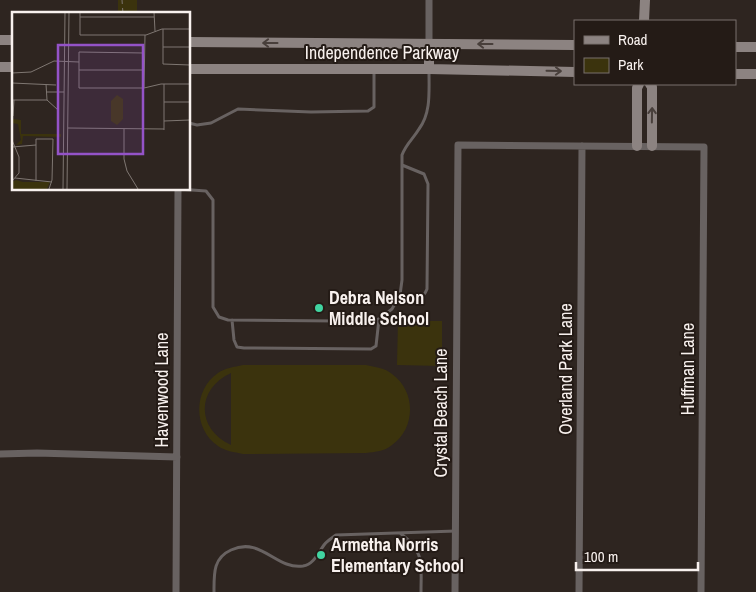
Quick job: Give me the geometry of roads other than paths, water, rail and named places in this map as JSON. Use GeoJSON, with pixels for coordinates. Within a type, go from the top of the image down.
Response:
{"type":"FeatureCollection","features":[{"type":"Feature","properties":{"kind":"main road"},"geometry":{"type":"LineString","coordinates":[[644,20],[645,0]]}},
{"type":"Feature","properties":{"kind":"main road","name":"Independence Parkway"},"geometry":{"type":"LineString","coordinates":[[190,42],[574,45]]}},
{"type":"Feature","properties":{"kind":"main road"},"geometry":{"type":"LineString","coordinates":[[429,44],[429,69]]}},
{"type":"Feature","properties":{"kind":"main road"},"geometry":{"type":"LineString","coordinates":[[736,47],[756,47]]}},
{"type":"Feature","properties":{"kind":"main road","name":"Independence Parkway"},"geometry":{"type":"LineString","coordinates":[[190,68],[574,72]]}},
{"type":"Feature","properties":{"kind":"main road"},"geometry":{"type":"LineString","coordinates":[[736,74],[756,74]]}},
{"type":"Feature","properties":{"kind":"main road"},"geometry":{"type":"LineString","coordinates":[[636,146],[639,85]]}},
{"type":"Feature","properties":{"kind":"main road"},"geometry":{"type":"LineString","coordinates":[[651,85],[652,146]]}},
{"type":"Feature","properties":{"kind":"street"},"geometry":{"type":"LineString","coordinates":[[429,0],[429,44]]}},
{"type":"Feature","properties":{"kind":"street","name":"Crystal Beach Lane"},"geometry":{"type":"LineString","coordinates":[[455,592],[458,145],[582,146]]}},
{"type":"Feature","properties":{"kind":"street"},"geometry":{"type":"LineString","coordinates":[[582,146],[652,146]]}},
{"type":"Feature","properties":{"kind":"street","name":"Overland Park Lane"},"geometry":{"type":"LineString","coordinates":[[579,592],[582,146]]}},
{"type":"Feature","properties":{"kind":"street","name":"Huffman Lane"},"geometry":{"type":"LineString","coordinates":[[652,146],[704,147],[701,592]]}},
{"type":"Feature","properties":{"kind":"street","name":"Havenwood Lane"},"geometry":{"type":"LineString","coordinates":[[176,592],[178,190]]}},
{"type":"Feature","properties":{"kind":"street"},"geometry":{"type":"LineString","coordinates":[[0,454],[37,453],[177,457]]}},
{"type":"Feature","properties":{"kind":"lane"},"geometry":{"type":"LineString","coordinates":[[190,123],[198,125],[211,123],[238,110],[368,111],[374,107],[374,69]]}},
{"type":"Feature","properties":{"kind":"lane"},"geometry":{"type":"LineString","coordinates":[[190,190],[206,191],[213,200],[213,307],[219,317],[232,320],[337,321],[379,319],[392,309],[400,295],[402,280],[402,155],[426,119],[429,69]]}},
{"type":"Feature","properties":{"kind":"lane"},"geometry":{"type":"LineString","coordinates":[[396,301],[419,299],[423,297],[427,289],[428,184],[424,174],[402,165]]}},
{"type":"Feature","properties":{"kind":"lane"},"geometry":{"type":"LineString","coordinates":[[232,320],[234,340],[237,347],[372,349],[376,346],[379,319]]}},
{"type":"Feature","properties":{"kind":"lane"},"geometry":{"type":"LineString","coordinates":[[214,592],[214,568],[222,554],[238,547],[251,546],[285,564],[306,566],[316,559],[325,543],[336,535],[456,531]]}},
{"type":"Feature","properties":{"kind":"lane"},"geometry":{"type":"LineString","coordinates":[[400,533],[413,542],[418,551],[420,592]]}},
{"type":"Feature","properties":{"kind":"place","name":"Debra Nelson Middle School"},"geometry":{"type":"Point","coordinates":[319,308]}},
{"type":"Feature","properties":{"kind":"place","name":"Armetha Norris Elementary School"},"geometry":{"type":"Point","coordinates":[321,555]}}]}
